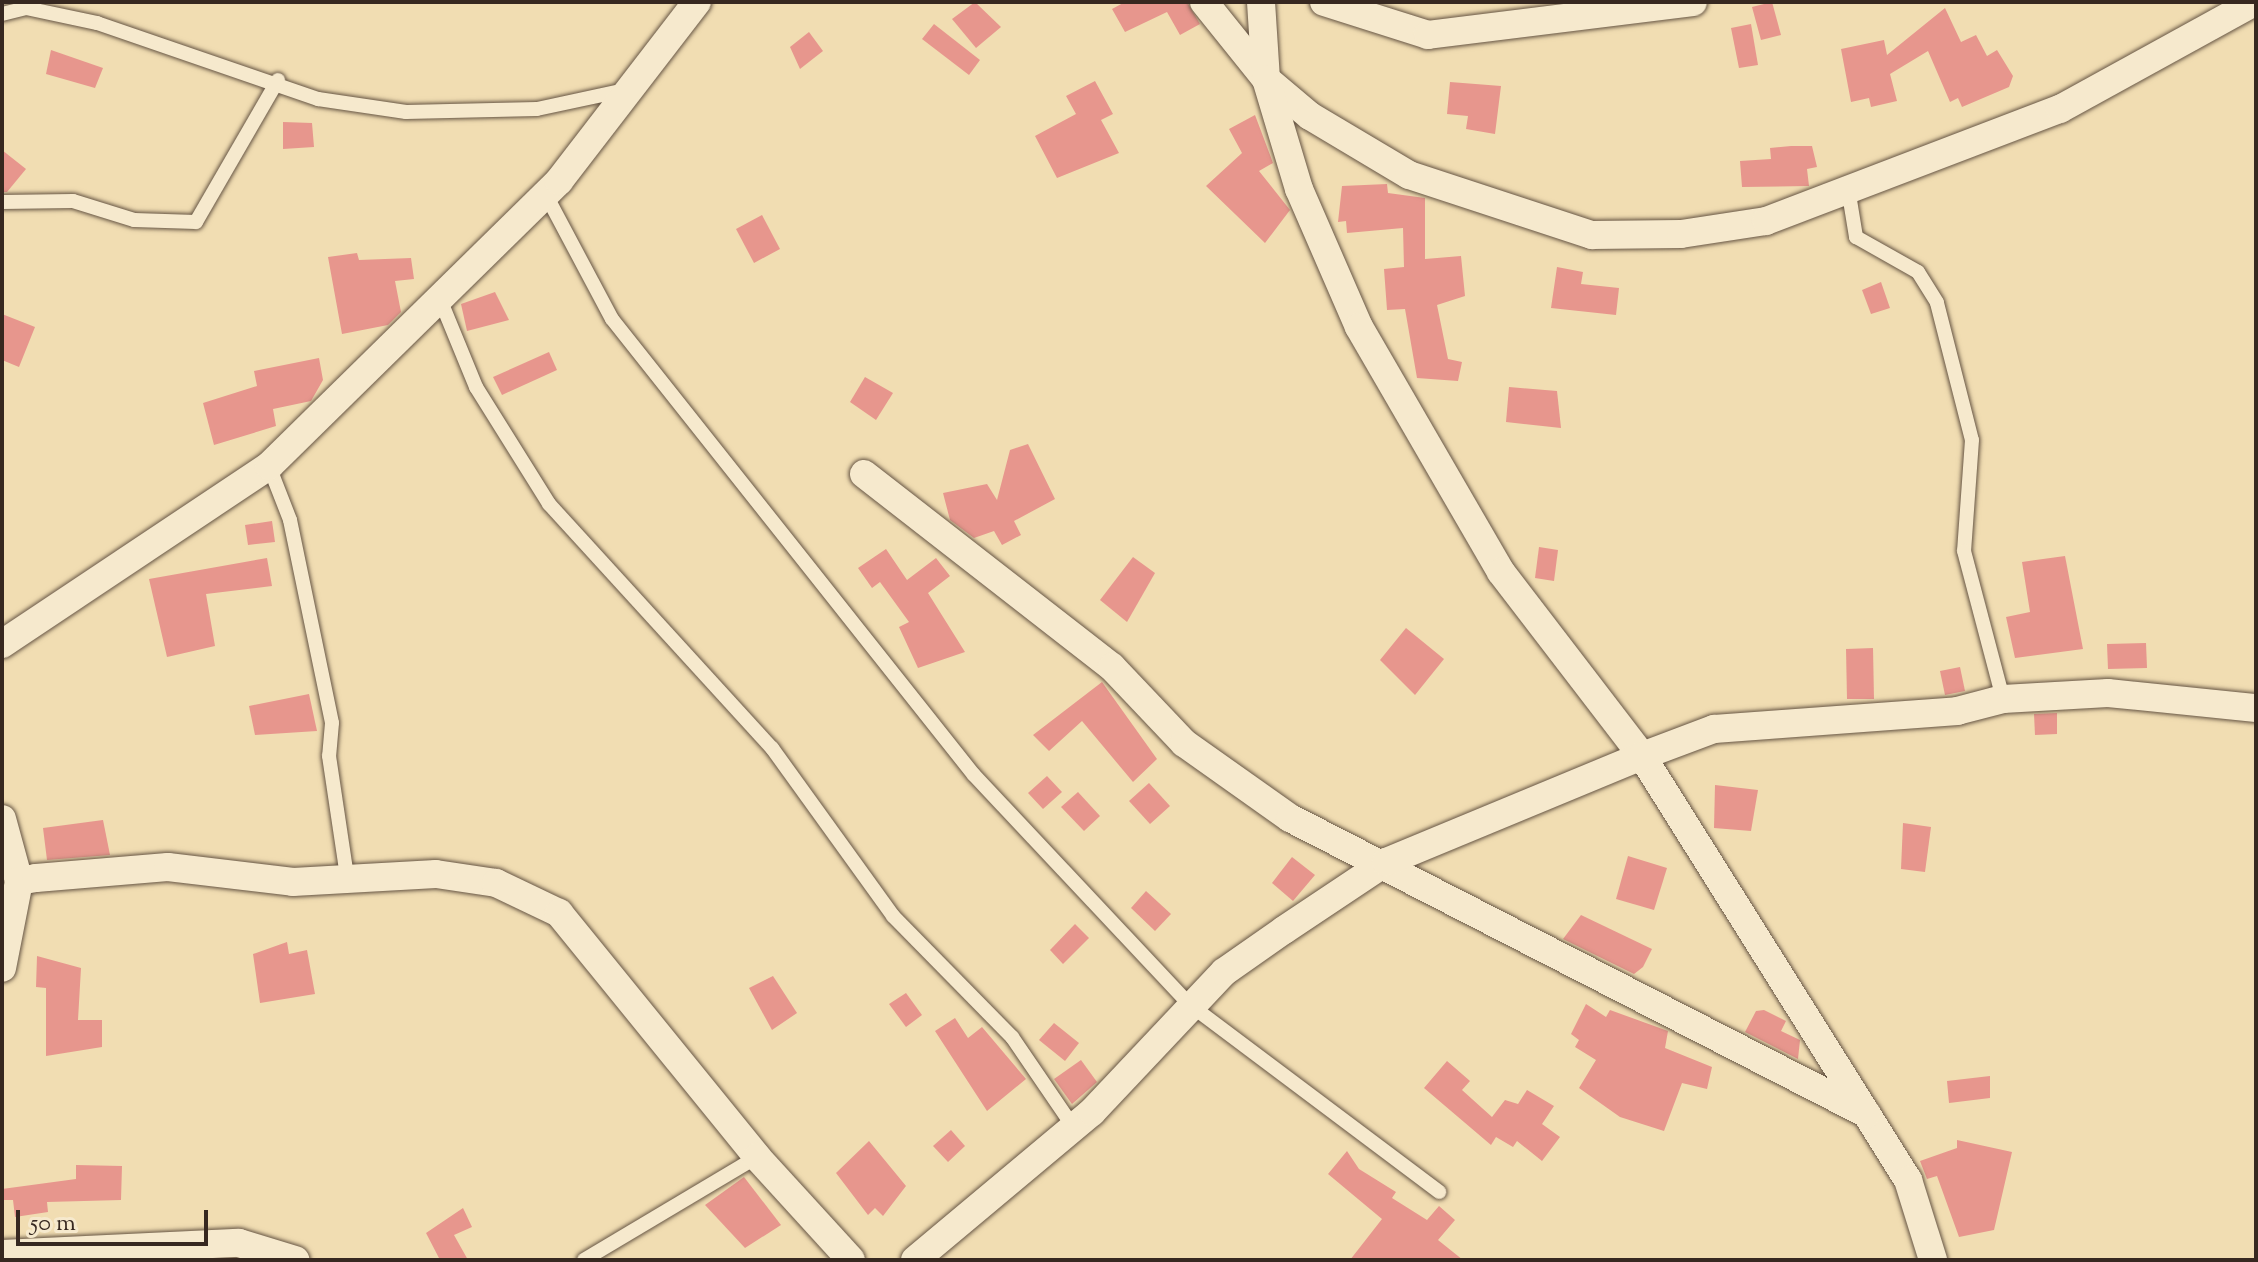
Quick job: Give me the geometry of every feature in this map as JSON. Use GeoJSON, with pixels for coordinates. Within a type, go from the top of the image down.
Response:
{"type":"FeatureCollection","features":[{"type":"Feature","properties":{"kind":"street"},"geometry":{"type":"LineString","coordinates":[[2,644],[269,466],[442,304],[546,195],[634,88],[697,2]]}},
{"type":"Feature","properties":{"kind":"street"},"geometry":{"type":"LineString","coordinates":[[1204,2],[1266,79],[1310,116],[1409,175],[1592,235],[1681,234],[1766,221],[2060,109],[2255,2]]}},
{"type":"Feature","properties":{"kind":"street"},"geometry":{"type":"LineString","coordinates":[[1261,2],[1266,79],[1299,189],[1359,327],[1501,572],[1642,756],[1908,1180],[1933,1260]]}},
{"type":"Feature","properties":{"kind":"street"},"geometry":{"type":"LineString","coordinates":[[1324,2],[1428,35],[1693,2]]}},
{"type":"Feature","properties":{"kind":"street"},"geometry":{"type":"LineString","coordinates":[[864,474],[1112,667],[1184,743],[1290,818],[1386,862],[1578,971],[1867,1114]]}},
{"type":"Feature","properties":{"kind":"street"},"geometry":{"type":"LineString","coordinates":[[915,1260],[1074,1128],[1189,1004],[1386,862],[1642,756],[1714,729],[1957,711],[2003,699],[2108,693],[2256,708]]}},
{"type":"Feature","properties":{"kind":"street"},"geometry":{"type":"LineString","coordinates":[[2,819],[19,881],[2,968]]}},
{"type":"Feature","properties":{"kind":"street"},"geometry":{"type":"LineString","coordinates":[[19,881],[168,867],[293,882],[436,874],[496,883],[559,913],[757,1157],[851,1260]]}},
{"type":"Feature","properties":{"kind":"street"},"geometry":{"type":"LineString","coordinates":[[2,1254],[239,1243],[295,1260]]}},
{"type":"Feature","properties":{"kind":"lane"},"geometry":{"type":"LineString","coordinates":[[2,14],[26,8],[97,23],[278,80],[318,99],[406,112],[537,109],[634,88]]}},
{"type":"Feature","properties":{"kind":"lane"},"geometry":{"type":"LineString","coordinates":[[2,202],[73,201],[134,220],[196,222],[278,80]]}},
{"type":"Feature","properties":{"kind":"lane"},"geometry":{"type":"LineString","coordinates":[[1848,188],[1856,237],[1918,272],[1941,316],[1972,440],[1964,551],[2003,699]]}},
{"type":"Feature","properties":{"kind":"lane"},"geometry":{"type":"LineString","coordinates":[[546,195],[612,319],[723,468],[974,775],[1189,1004],[1439,1192]]}},
{"type":"Feature","properties":{"kind":"lane"},"geometry":{"type":"LineString","coordinates":[[442,304],[476,387],[549,504],[772,748],[893,916],[1012,1037],[1074,1128]]}},
{"type":"Feature","properties":{"kind":"lane"},"geometry":{"type":"LineString","coordinates":[[269,466],[290,520],[332,723],[329,756],[347,877]]}},
{"type":"Feature","properties":{"kind":"lane"},"geometry":{"type":"LineString","coordinates":[[584,1260],[649,1228],[686,1196],[757,1157]]}},
{"type":"Feature","properties":{"kind":"building"},"geometry":{"type":"Polygon","coordinates":[[[975,2],[1001,27],[976,48],[952,19],[975,2]]]}},
{"type":"Feature","properties":{"kind":"building"},"geometry":{"type":"Polygon","coordinates":[[[1125,2],[1187,2],[1200,24],[1180,35],[1167,12],[1125,32],[1112,9],[1125,2]]]}},
{"type":"Feature","properties":{"kind":"building"},"geometry":{"type":"Polygon","coordinates":[[[1772,2],[1781,35],[1761,40],[1752,7],[1772,2]]]}},
{"type":"Feature","properties":{"kind":"building"},"geometry":{"type":"Polygon","coordinates":[[[1945,8],[1961,42],[1976,35],[1987,56],[1997,50],[2013,76],[2009,87],[1962,107],[1958,98],[1950,102],[1928,51],[1890,74],[1897,101],[1871,107],[1869,98],[1851,102],[1841,49],[1884,40],[1887,55],[1945,8]]]}},
{"type":"Feature","properties":{"kind":"building"},"geometry":{"type":"Polygon","coordinates":[[[934,24],[980,60],[969,75],[922,39],[934,24]]]}},
{"type":"Feature","properties":{"kind":"building"},"geometry":{"type":"Polygon","coordinates":[[[1751,24],[1758,65],[1739,68],[1731,28],[1751,24]]]}},
{"type":"Feature","properties":{"kind":"building"},"geometry":{"type":"Polygon","coordinates":[[[809,32],[823,51],[800,69],[790,47],[809,32]]]}},
{"type":"Feature","properties":{"kind":"building"},"geometry":{"type":"Polygon","coordinates":[[[51,50],[103,68],[95,88],[46,74],[51,50]]]}},
{"type":"Feature","properties":{"kind":"building"},"geometry":{"type":"Polygon","coordinates":[[[1095,81],[1113,114],[1101,120],[1119,153],[1057,178],[1035,136],[1076,114],[1066,96],[1095,81]]]}},
{"type":"Feature","properties":{"kind":"building"},"geometry":{"type":"Polygon","coordinates":[[[1450,82],[1501,86],[1495,134],[1466,129],[1468,116],[1447,114],[1450,82]]]}},
{"type":"Feature","properties":{"kind":"building"},"geometry":{"type":"Polygon","coordinates":[[[1255,115],[1273,163],[1259,171],[1290,210],[1265,243],[1206,186],[1242,153],[1229,129],[1255,115]]]}},
{"type":"Feature","properties":{"kind":"building"},"geometry":{"type":"Polygon","coordinates":[[[283,122],[312,123],[314,147],[283,149],[283,122]]]}},
{"type":"Feature","properties":{"kind":"building"},"geometry":{"type":"Polygon","coordinates":[[[1812,146],[1817,167],[1807,169],[1809,186],[1742,187],[1740,161],[1771,159],[1770,148],[1812,146]]]}},
{"type":"Feature","properties":{"kind":"building"},"geometry":{"type":"Polygon","coordinates":[[[2,150],[26,169],[7,192],[2,192],[2,150]]]}},
{"type":"Feature","properties":{"kind":"building"},"geometry":{"type":"Polygon","coordinates":[[[1387,184],[1388,193],[1425,198],[1425,259],[1461,256],[1465,296],[1437,305],[1448,359],[1462,362],[1458,381],[1417,378],[1405,309],[1387,310],[1384,269],[1404,267],[1403,228],[1347,233],[1346,221],[1338,222],[1342,186],[1387,184]]]}},
{"type":"Feature","properties":{"kind":"building"},"geometry":{"type":"Polygon","coordinates":[[[762,215],[780,249],[754,263],[736,229],[762,215]]]}},
{"type":"Feature","properties":{"kind":"building"},"geometry":{"type":"Polygon","coordinates":[[[357,253],[359,260],[411,258],[414,279],[395,281],[401,312],[388,325],[342,334],[328,257],[357,253]]]}},
{"type":"Feature","properties":{"kind":"building"},"geometry":{"type":"Polygon","coordinates":[[[1557,267],[1583,272],[1581,284],[1619,288],[1616,315],[1551,308],[1557,267]]]}},
{"type":"Feature","properties":{"kind":"building"},"geometry":{"type":"Polygon","coordinates":[[[1881,282],[1890,308],[1871,314],[1862,290],[1881,282]]]}},
{"type":"Feature","properties":{"kind":"building"},"geometry":{"type":"Polygon","coordinates":[[[495,292],[509,320],[467,331],[461,304],[495,292]]]}},
{"type":"Feature","properties":{"kind":"building"},"geometry":{"type":"Polygon","coordinates":[[[2,314],[35,327],[19,367],[2,360],[2,314]]]}},
{"type":"Feature","properties":{"kind":"building"},"geometry":{"type":"Polygon","coordinates":[[[549,352],[557,370],[502,395],[493,377],[549,352]]]}},
{"type":"Feature","properties":{"kind":"building"},"geometry":{"type":"Polygon","coordinates":[[[319,358],[323,380],[311,401],[273,409],[276,426],[214,445],[203,403],[257,386],[254,371],[319,358]]]}},
{"type":"Feature","properties":{"kind":"building"},"geometry":{"type":"Polygon","coordinates":[[[865,377],[893,393],[876,420],[850,402],[865,377]]]}},
{"type":"Feature","properties":{"kind":"building"},"geometry":{"type":"Polygon","coordinates":[[[1509,387],[1557,391],[1561,428],[1506,422],[1509,387]]]}},
{"type":"Feature","properties":{"kind":"building"},"geometry":{"type":"Polygon","coordinates":[[[1028,444],[1055,499],[1014,521],[1021,535],[1002,545],[994,531],[974,538],[950,520],[943,493],[987,484],[997,500],[1010,450],[1028,444]]]}},
{"type":"Feature","properties":{"kind":"building"},"geometry":{"type":"Polygon","coordinates":[[[272,521],[275,542],[248,545],[245,525],[272,521]]]}},
{"type":"Feature","properties":{"kind":"building"},"geometry":{"type":"Polygon","coordinates":[[[1539,547],[1558,550],[1554,581],[1535,578],[1539,547]]]}},
{"type":"Feature","properties":{"kind":"building"},"geometry":{"type":"Polygon","coordinates":[[[886,549],[907,580],[936,558],[950,576],[928,593],[965,652],[918,668],[899,627],[909,622],[880,582],[872,588],[858,568],[886,549]]]}},
{"type":"Feature","properties":{"kind":"building"},"geometry":{"type":"Polygon","coordinates":[[[2065,556],[2083,649],[2015,658],[2006,617],[2030,612],[2022,562],[2065,556]]]}},
{"type":"Feature","properties":{"kind":"building"},"geometry":{"type":"Polygon","coordinates":[[[1133,557],[1155,573],[1127,622],[1100,600],[1133,557]]]}},
{"type":"Feature","properties":{"kind":"building"},"geometry":{"type":"Polygon","coordinates":[[[267,558],[272,586],[206,594],[215,646],[167,657],[149,579],[267,558]]]}},
{"type":"Feature","properties":{"kind":"building"},"geometry":{"type":"Polygon","coordinates":[[[1406,628],[1444,659],[1415,695],[1380,660],[1406,628]]]}},
{"type":"Feature","properties":{"kind":"building"},"geometry":{"type":"Polygon","coordinates":[[[2146,643],[2147,668],[2108,669],[2107,644],[2146,643]]]}},
{"type":"Feature","properties":{"kind":"building"},"geometry":{"type":"Polygon","coordinates":[[[1873,648],[1874,699],[1847,699],[1846,649],[1873,648]]]}},
{"type":"Feature","properties":{"kind":"building"},"geometry":{"type":"Polygon","coordinates":[[[1960,667],[1965,691],[1945,695],[1940,671],[1960,667]]]}},
{"type":"Feature","properties":{"kind":"building"},"geometry":{"type":"Polygon","coordinates":[[[1102,682],[1157,759],[1133,782],[1082,721],[1049,751],[1033,735],[1102,682]]]}},
{"type":"Feature","properties":{"kind":"building"},"geometry":{"type":"Polygon","coordinates":[[[309,694],[317,731],[255,735],[249,706],[309,694]]]}},
{"type":"Feature","properties":{"kind":"building"},"geometry":{"type":"Polygon","coordinates":[[[2057,713],[2057,734],[2035,735],[2034,714],[2057,713]]]}},
{"type":"Feature","properties":{"kind":"building"},"geometry":{"type":"Polygon","coordinates":[[[1047,776],[1062,792],[1043,809],[1028,793],[1047,776]]]}},
{"type":"Feature","properties":{"kind":"building"},"geometry":{"type":"Polygon","coordinates":[[[1149,783],[1170,806],[1150,824],[1129,801],[1149,783]]]}},
{"type":"Feature","properties":{"kind":"building"},"geometry":{"type":"Polygon","coordinates":[[[1715,785],[1758,790],[1751,831],[1714,828],[1715,785]]]}},
{"type":"Feature","properties":{"kind":"building"},"geometry":{"type":"Polygon","coordinates":[[[1078,792],[1100,816],[1084,831],[1061,807],[1078,792]]]}},
{"type":"Feature","properties":{"kind":"building"},"geometry":{"type":"Polygon","coordinates":[[[103,820],[110,855],[47,860],[43,828],[103,820]]]}},
{"type":"Feature","properties":{"kind":"building"},"geometry":{"type":"Polygon","coordinates":[[[1903,823],[1931,827],[1925,872],[1901,869],[1903,823]]]}},
{"type":"Feature","properties":{"kind":"building"},"geometry":{"type":"Polygon","coordinates":[[[1628,856],[1667,868],[1654,910],[1616,899],[1628,856]]]}},
{"type":"Feature","properties":{"kind":"building"},"geometry":{"type":"Polygon","coordinates":[[[1292,857],[1315,875],[1293,901],[1272,883],[1292,857]]]}},
{"type":"Feature","properties":{"kind":"building"},"geometry":{"type":"Polygon","coordinates":[[[1146,891],[1171,914],[1155,931],[1131,908],[1146,891]]]}},
{"type":"Feature","properties":{"kind":"building"},"geometry":{"type":"Polygon","coordinates":[[[1581,915],[1652,949],[1643,967],[1634,974],[1563,939],[1581,915]]]}},
{"type":"Feature","properties":{"kind":"building"},"geometry":{"type":"Polygon","coordinates":[[[1075,924],[1089,938],[1063,964],[1050,950],[1075,924]]]}},
{"type":"Feature","properties":{"kind":"building"},"geometry":{"type":"Polygon","coordinates":[[[287,942],[289,954],[307,950],[315,994],[260,1003],[253,954],[287,942]]]}},
{"type":"Feature","properties":{"kind":"building"},"geometry":{"type":"Polygon","coordinates":[[[37,956],[81,968],[78,1020],[102,1020],[102,1047],[46,1056],[46,988],[36,987],[37,956]]]}},
{"type":"Feature","properties":{"kind":"building"},"geometry":{"type":"Polygon","coordinates":[[[773,976],[797,1013],[772,1030],[749,988],[773,976]]]}},
{"type":"Feature","properties":{"kind":"building"},"geometry":{"type":"Polygon","coordinates":[[[906,993],[922,1015],[906,1027],[889,1004],[906,993]]]}},
{"type":"Feature","properties":{"kind":"building"},"geometry":{"type":"Polygon","coordinates":[[[1586,1004],[1606,1017],[1610,1010],[1668,1031],[1665,1048],[1712,1067],[1707,1089],[1682,1083],[1664,1131],[1620,1117],[1579,1088],[1596,1060],[1575,1047],[1579,1040],[1571,1034],[1586,1004]]]}},
{"type":"Feature","properties":{"kind":"building"},"geometry":{"type":"Polygon","coordinates":[[[1764,1010],[1786,1021],[1781,1031],[1800,1040],[1798,1059],[1745,1032],[1756,1011],[1764,1010]]]}},
{"type":"Feature","properties":{"kind":"building"},"geometry":{"type":"Polygon","coordinates":[[[955,1018],[968,1038],[982,1027],[1026,1079],[987,1111],[935,1031],[955,1018]]]}},
{"type":"Feature","properties":{"kind":"building"},"geometry":{"type":"Polygon","coordinates":[[[1054,1023],[1079,1043],[1065,1061],[1039,1040],[1054,1023]]]}},
{"type":"Feature","properties":{"kind":"building"},"geometry":{"type":"Polygon","coordinates":[[[1081,1060],[1097,1082],[1072,1104],[1054,1079],[1081,1060]]]}},
{"type":"Feature","properties":{"kind":"building"},"geometry":{"type":"Polygon","coordinates":[[[1447,1061],[1470,1081],[1462,1090],[1492,1117],[1505,1100],[1518,1104],[1527,1090],[1554,1106],[1542,1124],[1560,1137],[1542,1161],[1517,1141],[1513,1147],[1496,1137],[1491,1145],[1424,1088],[1447,1061]]]}},
{"type":"Feature","properties":{"kind":"building"},"geometry":{"type":"Polygon","coordinates":[[[1990,1076],[1990,1098],[1949,1103],[1947,1081],[1990,1076]]]}},
{"type":"Feature","properties":{"kind":"building"},"geometry":{"type":"Polygon","coordinates":[[[951,1130],[965,1146],[948,1162],[933,1146],[951,1130]]]}},
{"type":"Feature","properties":{"kind":"building"},"geometry":{"type":"Polygon","coordinates":[[[1957,1140],[2012,1152],[1994,1230],[1959,1237],[1937,1176],[1927,1179],[1920,1161],[1957,1148],[1957,1140]]]}},
{"type":"Feature","properties":{"kind":"building"},"geometry":{"type":"Polygon","coordinates":[[[869,1141],[906,1186],[883,1216],[875,1208],[868,1215],[836,1173],[869,1141]]]}},
{"type":"Feature","properties":{"kind":"building"},"geometry":{"type":"Polygon","coordinates":[[[1347,1151],[1359,1169],[1396,1192],[1392,1198],[1427,1220],[1439,1206],[1455,1220],[1438,1240],[1463,1260],[1350,1260],[1382,1219],[1328,1174],[1347,1151]]]}},
{"type":"Feature","properties":{"kind":"building"},"geometry":{"type":"Polygon","coordinates":[[[76,1165],[122,1166],[121,1200],[47,1202],[48,1212],[15,1217],[13,1200],[2,1200],[2,1189],[76,1179],[76,1165]]]}},
{"type":"Feature","properties":{"kind":"building"},"geometry":{"type":"Polygon","coordinates":[[[744,1177],[781,1225],[745,1248],[705,1205],[744,1177]]]}},
{"type":"Feature","properties":{"kind":"building"},"geometry":{"type":"Polygon","coordinates":[[[463,1208],[472,1227],[454,1235],[468,1260],[440,1260],[426,1233],[463,1208]]]}}]}
